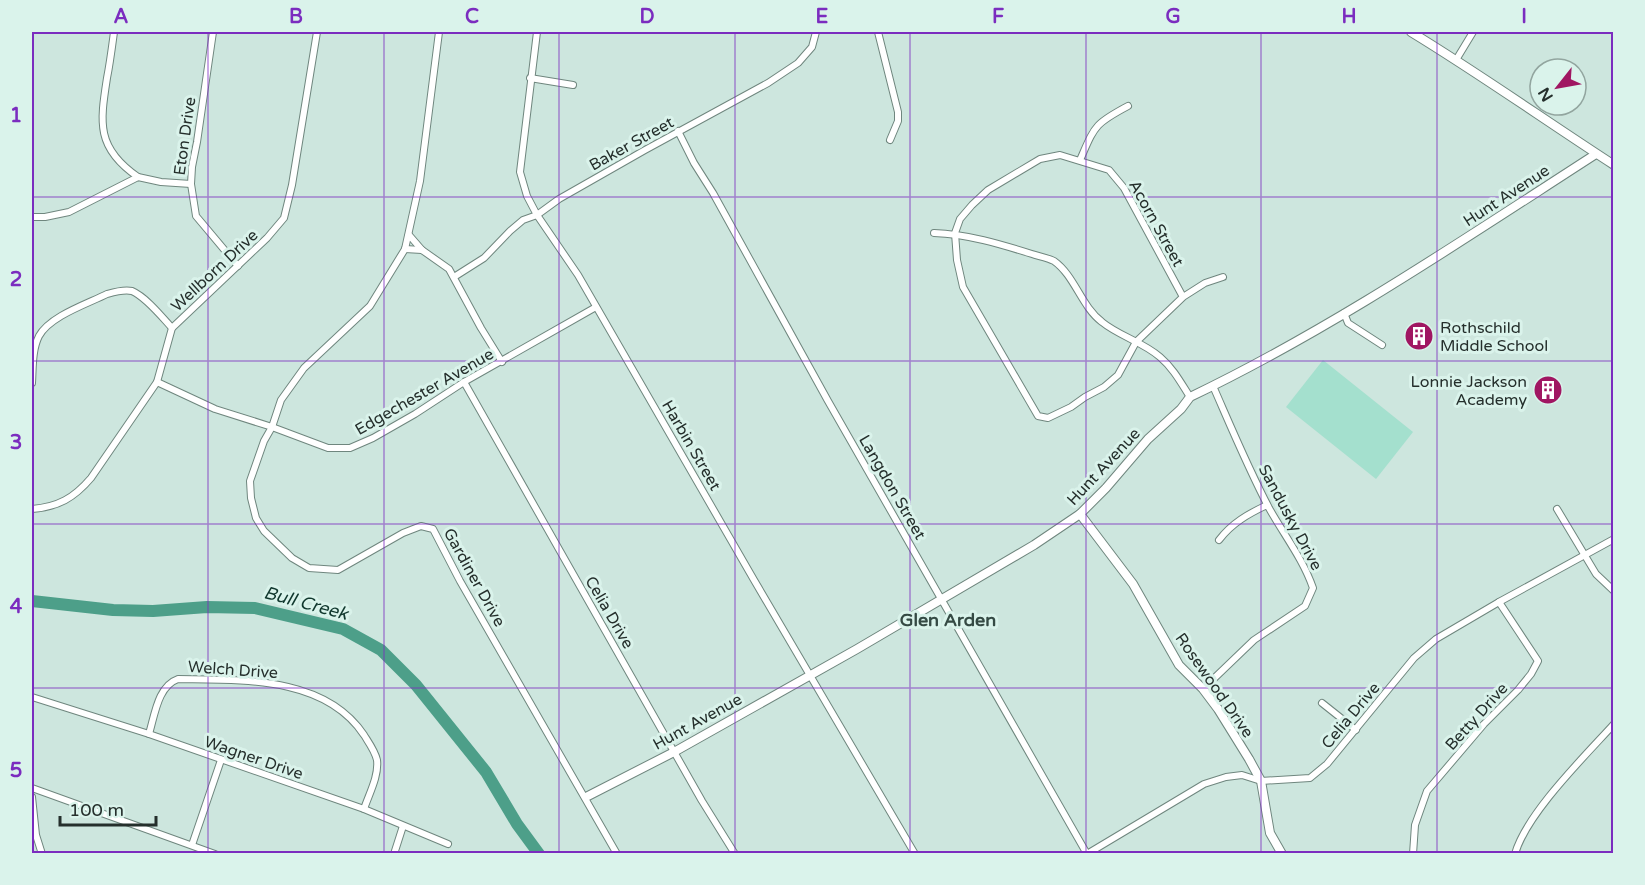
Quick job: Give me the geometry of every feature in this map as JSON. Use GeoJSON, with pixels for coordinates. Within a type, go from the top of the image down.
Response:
{"type":"FeatureCollection","features":[{"type":"Feature","properties":{"kind":"street"},"geometry":{"type":"LineString","coordinates":[[114,32],[101,122],[104,138],[123,166],[138,177],[161,182],[191,184]]}},
{"type":"Feature","properties":{"kind":"street","name":"Eton Drive"},"geometry":{"type":"LineString","coordinates":[[213,32],[191,184],[196,216],[238,266]]}},
{"type":"Feature","properties":{"kind":"street","name":"Wellborn Drive"},"geometry":{"type":"LineString","coordinates":[[32,509],[49,507],[66,501],[80,491],[157,382],[172,328],[238,266],[284,218],[292,185],[317,32]]}},
{"type":"Feature","properties":{"kind":"street","name":"Gardiner Drive"},"geometry":{"type":"LineString","coordinates":[[439,32],[420,181],[405,249],[370,306],[304,368],[281,400],[250,481],[250,498],[256,518],[264,531],[292,558],[309,568],[338,570],[403,533],[421,526],[434,529],[460,581],[617,854]]}},
{"type":"Feature","properties":{"kind":"street","name":"Harbin Street"},"geometry":{"type":"LineString","coordinates":[[537,32],[520,172],[527,196],[537,215],[578,275],[915,854]]}},
{"type":"Feature","properties":{"kind":"street","name":"Baker Street"},"geometry":{"type":"LineString","coordinates":[[454,277],[484,258],[524,220],[537,215],[559,199],[678,131],[768,83],[798,63],[812,47],[816,32]]}},
{"type":"Feature","properties":{"kind":"street"},"geometry":{"type":"LineString","coordinates":[[878,32],[898,112],[898,121],[890,140]]}},
{"type":"Feature","properties":{"kind":"street"},"geometry":{"type":"LineString","coordinates":[[1411,32],[1614,165]]}},
{"type":"Feature","properties":{"kind":"street"},"geometry":{"type":"LineString","coordinates":[[1456,60],[1473,32]]}},
{"type":"Feature","properties":{"kind":"street"},"geometry":{"type":"LineString","coordinates":[[530,78],[573,85]]}},
{"type":"Feature","properties":{"kind":"street"},"geometry":{"type":"LineString","coordinates":[[1080,160],[1091,133],[1103,120],[1128,106]]}},
{"type":"Feature","properties":{"kind":"street","name":"Langdon Street"},"geometry":{"type":"LineString","coordinates":[[678,131],[810,369],[1087,854]]}},
{"type":"Feature","properties":{"kind":"street","name":"Hunt Avenue"},"geometry":{"type":"LineString","coordinates":[[586,797],[675,752],[1034,545],[1080,514],[1148,439],[1181,409],[1190,397],[1344,313],[1596,154]]}},
{"type":"Feature","properties":{"kind":"street","name":"Acorn Street"},"geometry":{"type":"LineString","coordinates":[[955,233],[960,219],[972,204],[988,190],[1013,174],[1040,159],[1060,156],[1080,160],[1109,170],[1124,188],[1183,297]]}},
{"type":"Feature","properties":{"kind":"street"},"geometry":{"type":"LineString","coordinates":[[32,217],[69,212],[138,177]]}},
{"type":"Feature","properties":{"kind":"street"},"geometry":{"type":"LineString","coordinates":[[934,233],[955,233],[1053,261],[1071,280],[1098,319],[1114,332],[1159,356],[1174,372],[1190,397]]}},
{"type":"Feature","properties":{"kind":"street"},"geometry":{"type":"LineString","coordinates":[[955,233],[957,260],[963,287],[1038,416],[1048,418],[1104,387],[1118,375],[1136,342],[1183,297],[1205,283],[1223,277]]}},
{"type":"Feature","properties":{"kind":"street"},"geometry":{"type":"LineString","coordinates":[[409,235],[422,250],[449,269],[502,362]]}},
{"type":"Feature","properties":{"kind":"street"},"geometry":{"type":"LineString","coordinates":[[405,249],[422,250]]}},
{"type":"Feature","properties":{"kind":"street"},"geometry":{"type":"LineString","coordinates":[[32,383],[34,352],[40,335],[51,322],[107,294],[131,291],[152,306],[172,328]]}},
{"type":"Feature","properties":{"kind":"street","name":"Edgechester Avenue"},"geometry":{"type":"LineString","coordinates":[[157,382],[215,410],[328,447],[350,448],[415,414],[464,382],[596,307]]}},
{"type":"Feature","properties":{"kind":"street"},"geometry":{"type":"LineString","coordinates":[[1344,313],[1348,322],[1382,345]]}},
{"type":"Feature","properties":{"kind":"street","name":"Celia Drive"},"geometry":{"type":"LineString","coordinates":[[464,382],[702,801],[735,854]]}},
{"type":"Feature","properties":{"kind":"street","name":"Sandusky Drive"},"geometry":{"type":"LineString","coordinates":[[1203,689],[1254,640],[1305,606],[1313,588],[1295,550],[1268,505],[1213,386]]}},
{"type":"Feature","properties":{"kind":"street"},"geometry":{"type":"LineString","coordinates":[[1219,540],[1242,517],[1268,505]]}},
{"type":"Feature","properties":{"kind":"street"},"geometry":{"type":"LineString","coordinates":[[1557,509],[1584,557],[1596,574],[1614,591]]}},
{"type":"Feature","properties":{"kind":"street","name":"Rosewood Drive"},"geometry":{"type":"LineString","coordinates":[[1080,514],[1133,584],[1179,665],[1203,689],[1218,709],[1261,780],[1270,833],[1282,854]]}},
{"type":"Feature","properties":{"kind":"street","name":"Celia Drive"},"geometry":{"type":"LineString","coordinates":[[1087,854],[1204,784],[1242,775],[1261,780],[1310,778],[1327,764],[1414,658],[1436,639],[1614,539]]}},
{"type":"Feature","properties":{"kind":"street","name":"Betty Drive"},"geometry":{"type":"LineString","coordinates":[[1413,854],[1414,825],[1426,791],[1484,724],[1518,690],[1538,661],[1499,602]]}},
{"type":"Feature","properties":{"kind":"street"},"geometry":{"type":"LineString","coordinates":[[805,666],[822,668]]}},
{"type":"Feature","properties":{"kind":"street","name":"Welch Drive"},"geometry":{"type":"LineString","coordinates":[[149,734],[162,693],[169,683],[178,679],[252,682],[279,685],[305,692],[336,705],[345,712],[372,747],[377,762],[364,809]]}},
{"type":"Feature","properties":{"kind":"street","name":"Wagner Drive"},"geometry":{"type":"LineString","coordinates":[[32,697],[149,734],[364,809],[448,844]]}},
{"type":"Feature","properties":{"kind":"street"},"geometry":{"type":"LineString","coordinates":[[1322,703],[1356,730]]}},
{"type":"Feature","properties":{"kind":"street"},"geometry":{"type":"LineString","coordinates":[[1515,854],[1519,842],[1540,809],[1614,724]]}},
{"type":"Feature","properties":{"kind":"street"},"geometry":{"type":"LineString","coordinates":[[192,845],[221,760]]}},
{"type":"Feature","properties":{"kind":"street"},"geometry":{"type":"LineString","coordinates":[[32,788],[215,854]]}},
{"type":"Feature","properties":{"kind":"street"},"geometry":{"type":"LineString","coordinates":[[32,797],[34,834],[42,854]]}},
{"type":"Feature","properties":{"kind":"street"},"geometry":{"type":"LineString","coordinates":[[394,854],[403,826]]}},
{"type":"Feature","properties":{"kind":"green space"},"geometry":{"type":"Polygon","coordinates":[[[1323,360],[1413,432],[1376,479],[1286,407],[1323,360]]]}},
{"type":"Feature","properties":{"kind":"waterway","name":"Bull Creek"},"geometry":{"type":"LineString","coordinates":[[32,601],[113,610],[255,608],[343,629],[381,650],[416,685],[486,772],[517,824],[539,854]]}},
{"type":"Feature","properties":{"kind":"place","name":"Rothschild Middle School"},"geometry":{"type":"Point","coordinates":[1419,336]}},
{"type":"Feature","properties":{"kind":"place","name":"Lonnie Jackson Academy"},"geometry":{"type":"Point","coordinates":[1548,390]}},
{"type":"Feature","properties":{"kind":"district","name":"Glen Arden"},"geometry":{"type":"Point","coordinates":[948,620]}}]}
